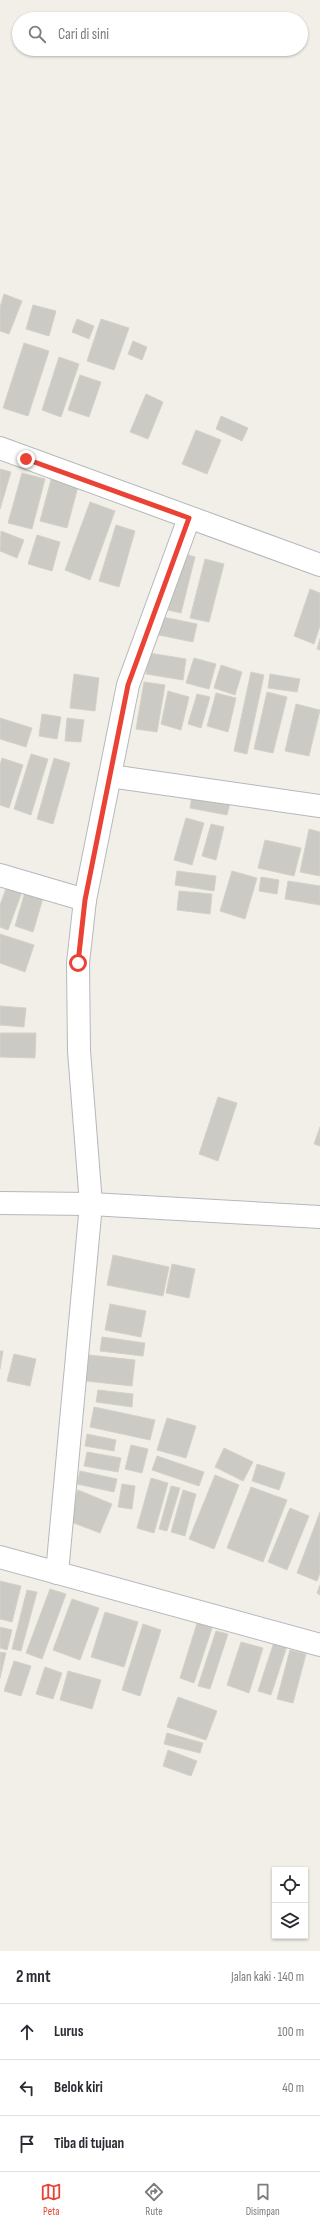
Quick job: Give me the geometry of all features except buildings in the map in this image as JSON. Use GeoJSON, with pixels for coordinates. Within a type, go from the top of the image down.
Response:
{"type":"FeatureCollection","features":[{"type":"Feature","properties":{"kind":"street"},"geometry":{"type":"LineString","coordinates":[[0,448],[320,565]]}},
{"type":"Feature","properties":{"kind":"street"},"geometry":{"type":"LineString","coordinates":[[57,1573],[91,1204],[79,1051],[78,963],[85,900],[128,685],[189,518]]}},
{"type":"Feature","properties":{"kind":"street"},"geometry":{"type":"LineString","coordinates":[[110,776],[320,806]]}},
{"type":"Feature","properties":{"kind":"street"},"geometry":{"type":"LineString","coordinates":[[0,875],[85,900]]}},
{"type":"Feature","properties":{"kind":"street"},"geometry":{"type":"LineString","coordinates":[[0,1203],[91,1204],[320,1217]]}},
{"type":"Feature","properties":{"kind":"street"},"geometry":{"type":"LineString","coordinates":[[0,1557],[320,1645]]}},
{"type":"Feature","properties":{"kind":"route"},"geometry":{"type":"LineString","coordinates":[[26,459],[189,518],[128,685],[85,900],[78,963]]}}]}
